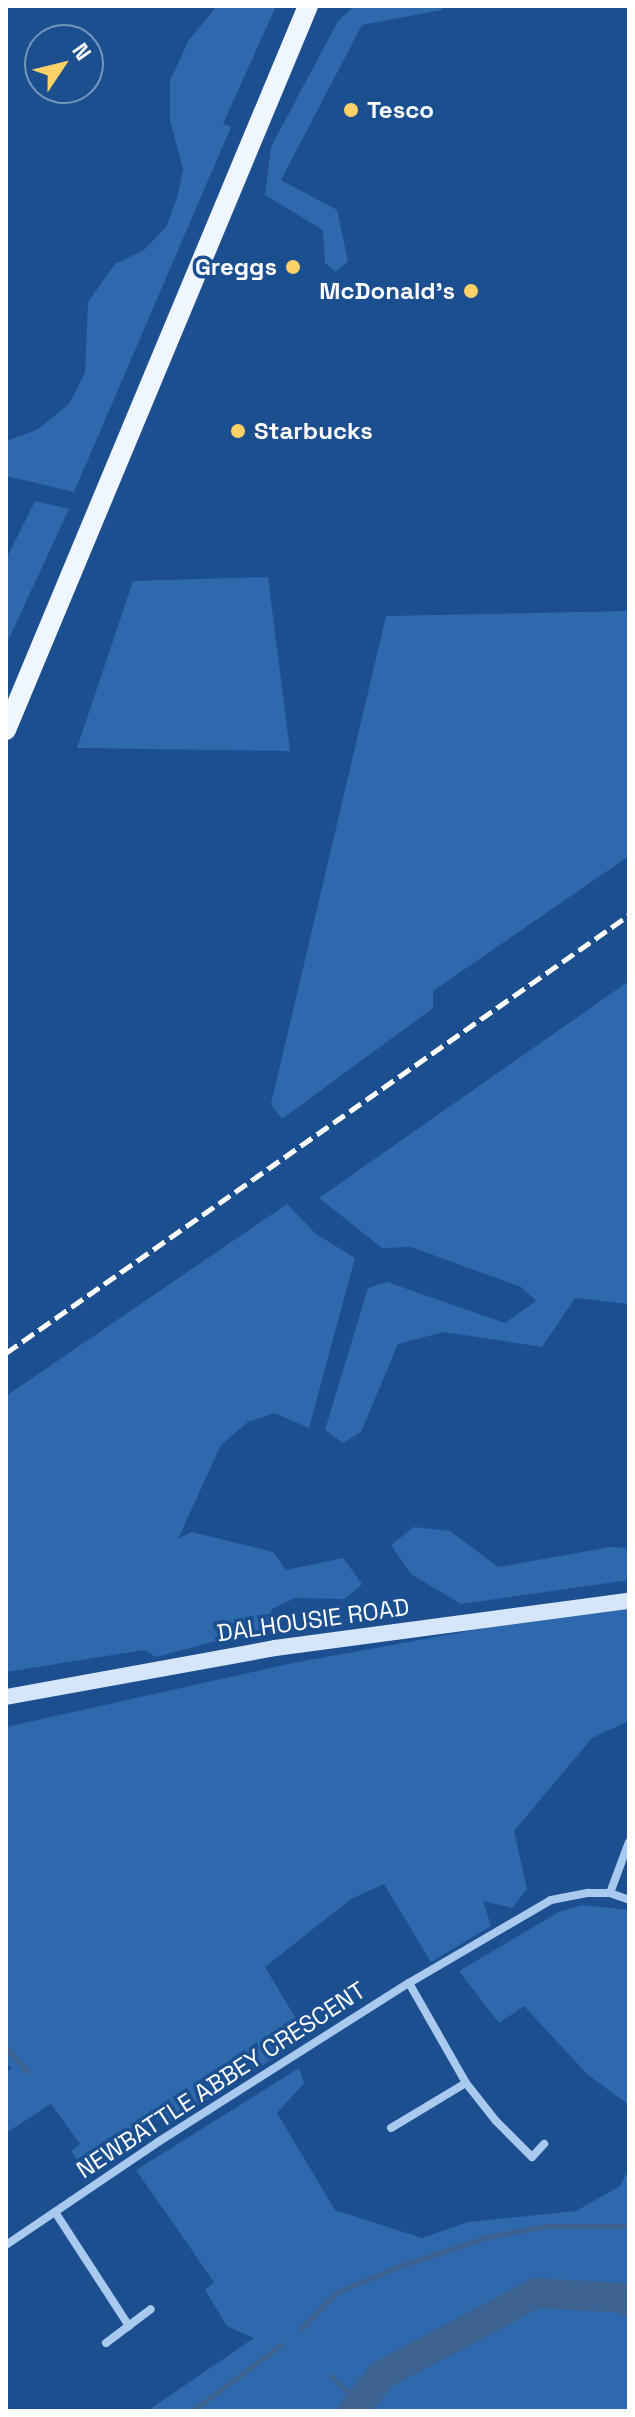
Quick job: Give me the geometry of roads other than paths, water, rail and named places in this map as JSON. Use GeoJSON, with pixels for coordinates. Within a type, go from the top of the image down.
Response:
{"type":"FeatureCollection","features":[{"type":"Feature","properties":{"kind":"main road"},"geometry":{"type":"LineString","coordinates":[[6,730],[306,16],[320,6]]}},
{"type":"Feature","properties":{"kind":"main road","name":"DALHOUSIE ROAD"},"geometry":{"type":"LineString","coordinates":[[6,1697],[275,1648],[629,1601]]}},
{"type":"Feature","properties":{"kind":"street"},"geometry":{"type":"LineString","coordinates":[[610,1893],[629,1842]]}},
{"type":"Feature","properties":{"kind":"street","name":"NEWBATTLE ABBEY CRESCENT"},"geometry":{"type":"LineString","coordinates":[[6,2245],[409,1983],[551,1900],[610,1893],[629,1900]]}},
{"type":"Feature","properties":{"kind":"street"},"geometry":{"type":"LineString","coordinates":[[409,1983],[466,2083],[496,2121],[532,2157],[544,2144]]}},
{"type":"Feature","properties":{"kind":"street"},"geometry":{"type":"LineString","coordinates":[[391,2128],[466,2083]]}},
{"type":"Feature","properties":{"kind":"street"},"geometry":{"type":"LineString","coordinates":[[55,2212],[129,2326]]}},
{"type":"Feature","properties":{"kind":"street"},"geometry":{"type":"LineString","coordinates":[[106,2343],[151,2309]]}},
{"type":"Feature","properties":{"kind":"waterway"},"geometry":{"type":"LineString","coordinates":[[6,2047],[27,2071]]}},
{"type":"Feature","properties":{"kind":"waterway"},"geometry":{"type":"LineString","coordinates":[[301,2329],[336,2293],[397,2267],[487,2237],[546,2226],[629,2226]]}},
{"type":"Feature","properties":{"kind":"waterway"},"geometry":{"type":"LineString","coordinates":[[353,2411],[382,2375],[536,2293],[624,2298],[629,2302]]}},
{"type":"Feature","properties":{"kind":"waterway"},"geometry":{"type":"LineString","coordinates":[[192,2411],[281,2345]]}},
{"type":"Feature","properties":{"kind":"waterway"},"geometry":{"type":"LineString","coordinates":[[331,2376],[360,2402]]}},
{"type":"Feature","properties":{"kind":"railway"},"geometry":{"type":"LineString","coordinates":[[6,1353],[629,915]]}},
{"type":"Feature","properties":{"kind":"place","name":"Tesco"},"geometry":{"type":"Point","coordinates":[351,110]}},
{"type":"Feature","properties":{"kind":"place","name":"Greggs"},"geometry":{"type":"Point","coordinates":[293,267]}},
{"type":"Feature","properties":{"kind":"place","name":"McDonald's"},"geometry":{"type":"Point","coordinates":[471,291]}},
{"type":"Feature","properties":{"kind":"place","name":"Starbucks"},"geometry":{"type":"Point","coordinates":[238,431]}}]}
